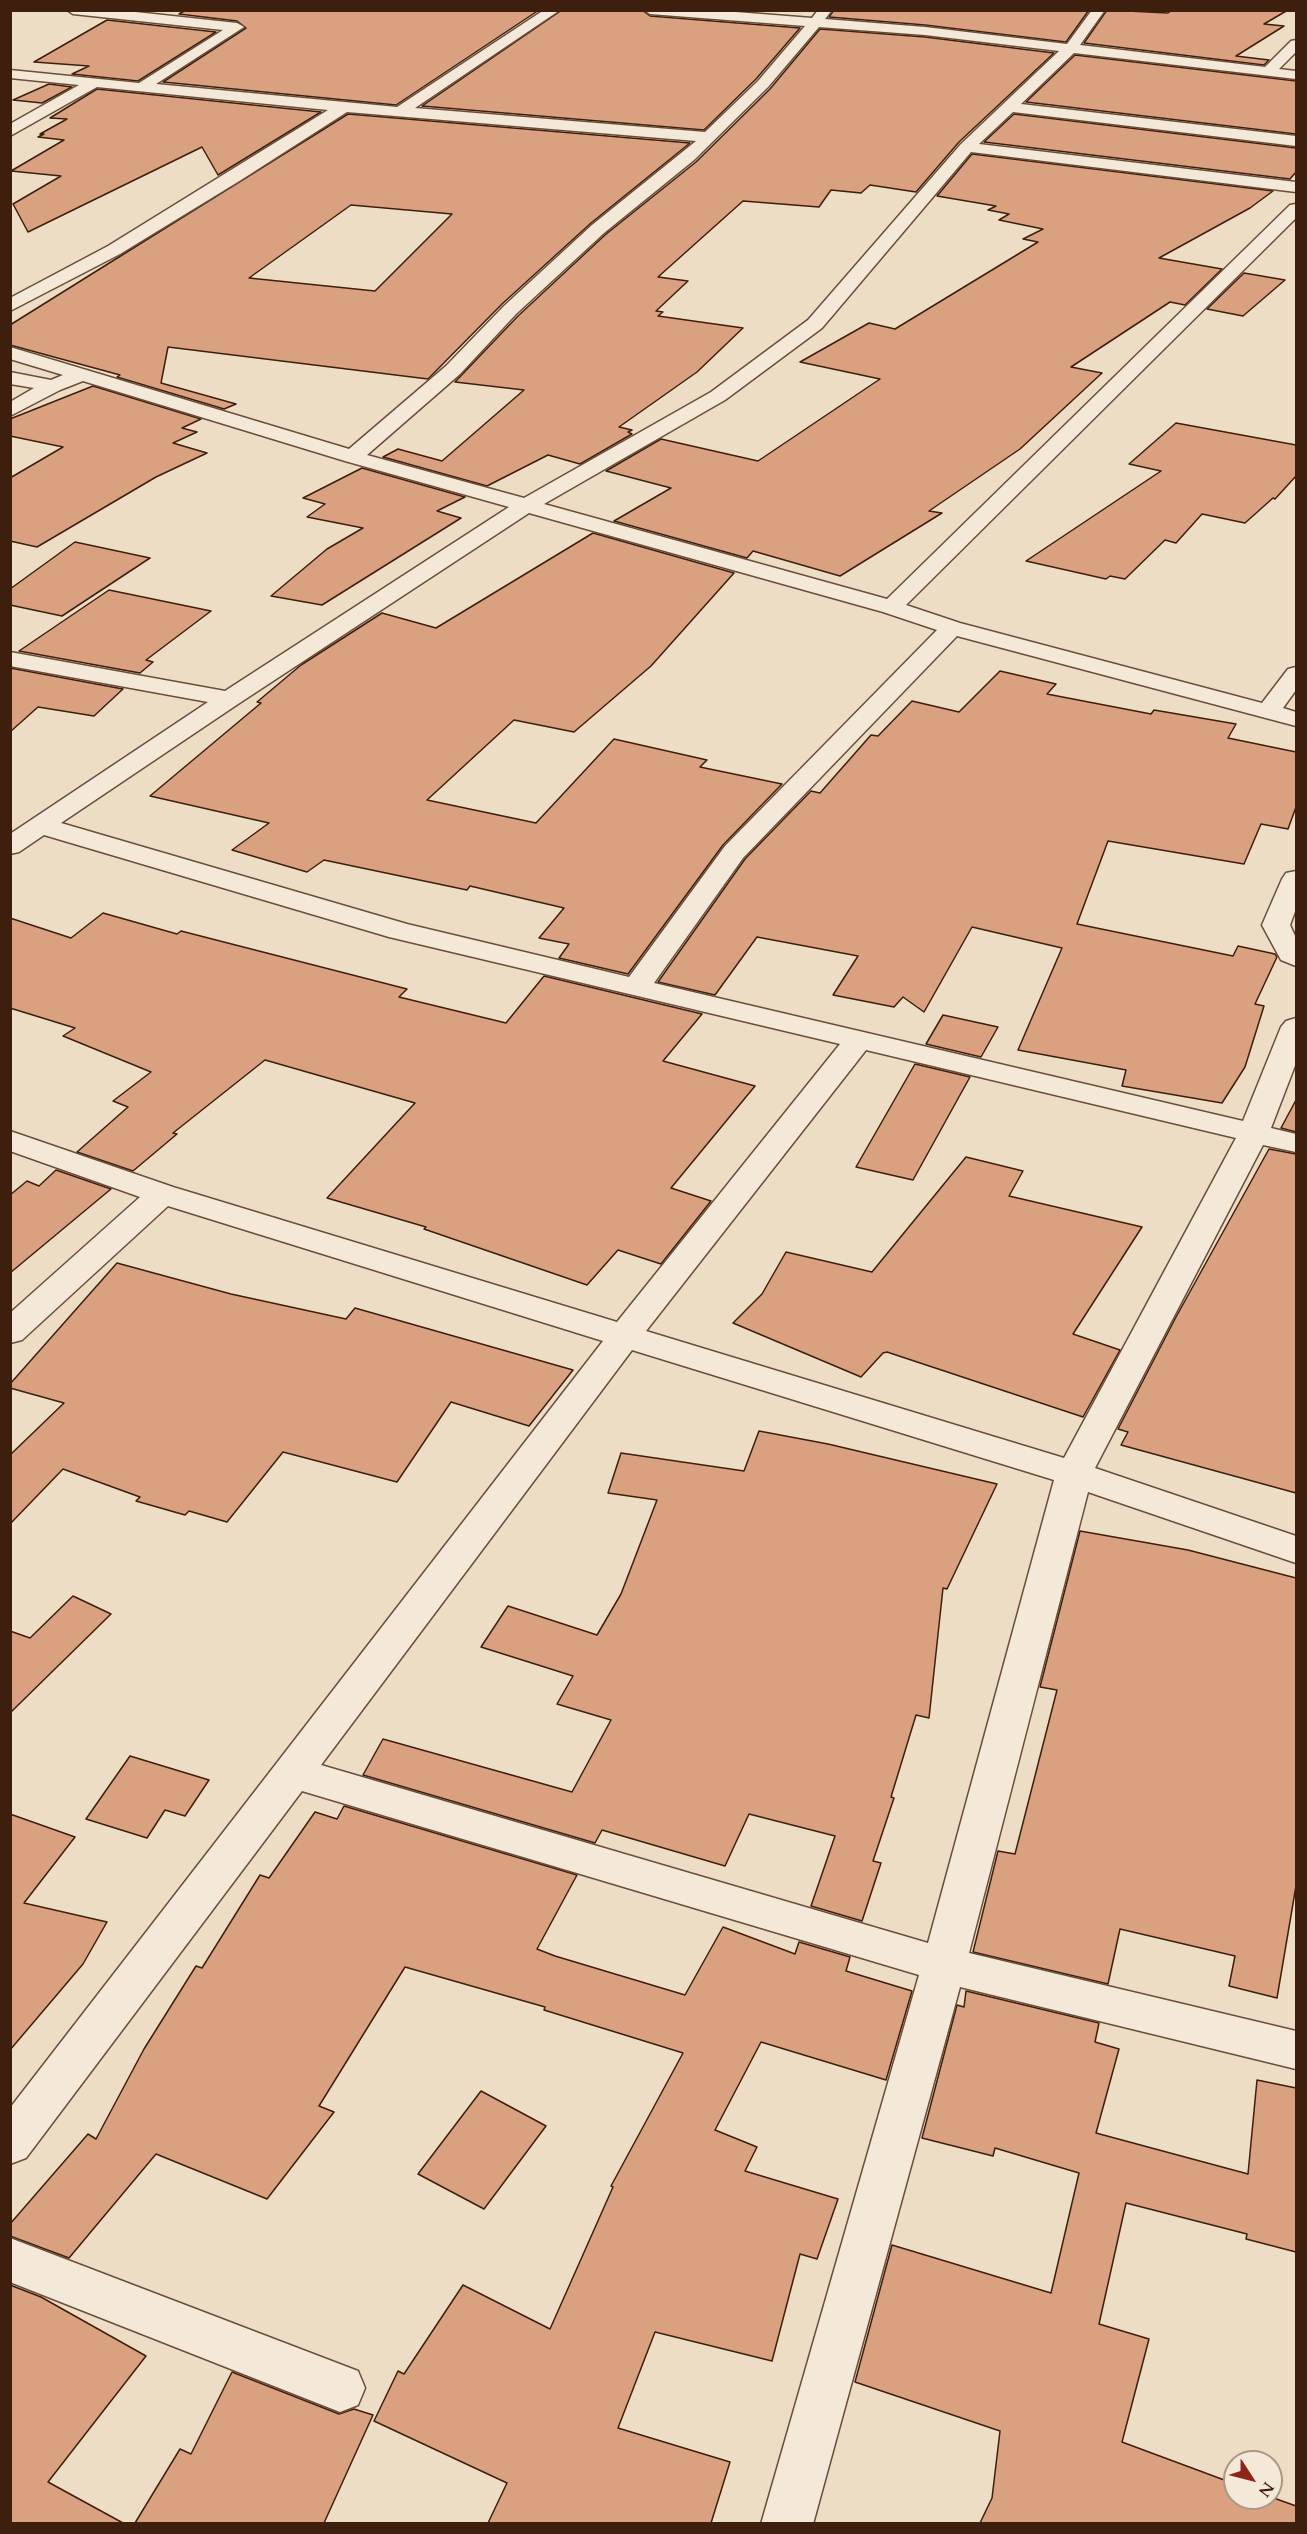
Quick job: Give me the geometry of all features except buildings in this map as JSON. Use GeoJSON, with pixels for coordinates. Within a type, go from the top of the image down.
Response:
{"type":"FeatureCollection","features":[{"type":"Feature","properties":{"kind":"street"},"geometry":{"type":"LineString","coordinates":[[73,10],[237,27],[142,87]]}},
{"type":"Feature","properties":{"kind":"street"},"geometry":{"type":"LineString","coordinates":[[399,112],[554,10]]}},
{"type":"Feature","properties":{"kind":"street"},"geometry":{"type":"LineString","coordinates":[[650,10],[822,17],[1296,75]]}},
{"type":"Feature","properties":{"kind":"street"},"geometry":{"type":"LineString","coordinates":[[10,846],[527,505],[718,396],[815,324],[967,147],[1072,47],[1099,10]]}},
{"type":"Feature","properties":{"kind":"street"},"geometry":{"type":"LineString","coordinates":[[352,457],[453,370],[510,310],[598,229],[688,157],[763,84],[822,17]]}},
{"type":"Feature","properties":{"kind":"street"},"geometry":{"type":"LineString","coordinates":[[1268,72],[1296,44]]}},
{"type":"Feature","properties":{"kind":"street"},"geometry":{"type":"LineString","coordinates":[[10,74],[399,112],[709,137]]}},
{"type":"Feature","properties":{"kind":"street"},"geometry":{"type":"LineString","coordinates":[[10,131],[94,83]]}},
{"type":"Feature","properties":{"kind":"street"},"geometry":{"type":"LineString","coordinates":[[10,306],[114,250],[235,177],[344,107]]}},
{"type":"Feature","properties":{"kind":"street"},"geometry":{"type":"LineString","coordinates":[[1009,107],[1296,141]]}},
{"type":"Feature","properties":{"kind":"street"},"geometry":{"type":"LineString","coordinates":[[967,147],[1296,187]]}},
{"type":"Feature","properties":{"kind":"street"},"geometry":{"type":"LineString","coordinates":[[891,607],[1296,209]]}},
{"type":"Feature","properties":{"kind":"street"},"geometry":{"type":"LineString","coordinates":[[10,353],[352,457],[891,607],[952,628],[1296,719]]}},
{"type":"Feature","properties":{"kind":"street"},"geometry":{"type":"LineString","coordinates":[[10,410],[53,386],[82,375]]}},
{"type":"Feature","properties":{"kind":"street"},"geometry":{"type":"LineString","coordinates":[[10,378],[53,386]]}},
{"type":"Feature","properties":{"kind":"street"},"geometry":{"type":"LineString","coordinates":[[637,986],[734,852],[952,628]]}},
{"type":"Feature","properties":{"kind":"street"},"geometry":{"type":"LineString","coordinates":[[10,659],[230,699]]}},
{"type":"Feature","properties":{"kind":"street"},"geometry":{"type":"LineString","coordinates":[[1269,710],[1296,674]]}},
{"type":"Feature","properties":{"kind":"street"},"geometry":{"type":"LineString","coordinates":[[43,826],[399,931],[1296,1143]]}},
{"type":"Feature","properties":{"kind":"street"},"geometry":{"type":"LineString","coordinates":[[1296,879],[1276,924],[1291,954],[1296,958]]}},
{"type":"Feature","properties":{"kind":"street"},"geometry":{"type":"LineString","coordinates":[[787,2523],[944,1965],[1074,1474],[1254,1133],[1296,1027]]}},
{"type":"Feature","properties":{"kind":"street"},"geometry":{"type":"LineString","coordinates":[[10,2144],[624,1337],[858,1041]]}},
{"type":"Feature","properties":{"kind":"street"},"geometry":{"type":"LineString","coordinates":[[10,1140],[162,1194],[1074,1474],[1296,1550]]}},
{"type":"Feature","properties":{"kind":"street"},"geometry":{"type":"LineString","coordinates":[[10,1332],[162,1194]]}},
{"type":"Feature","properties":{"kind":"street"},"geometry":{"type":"LineString","coordinates":[[294,1773],[944,1965],[1296,2050]]}},
{"type":"Feature","properties":{"kind":"street"},"geometry":{"type":"LineString","coordinates":[[10,2260],[340,2388]]}}]}
